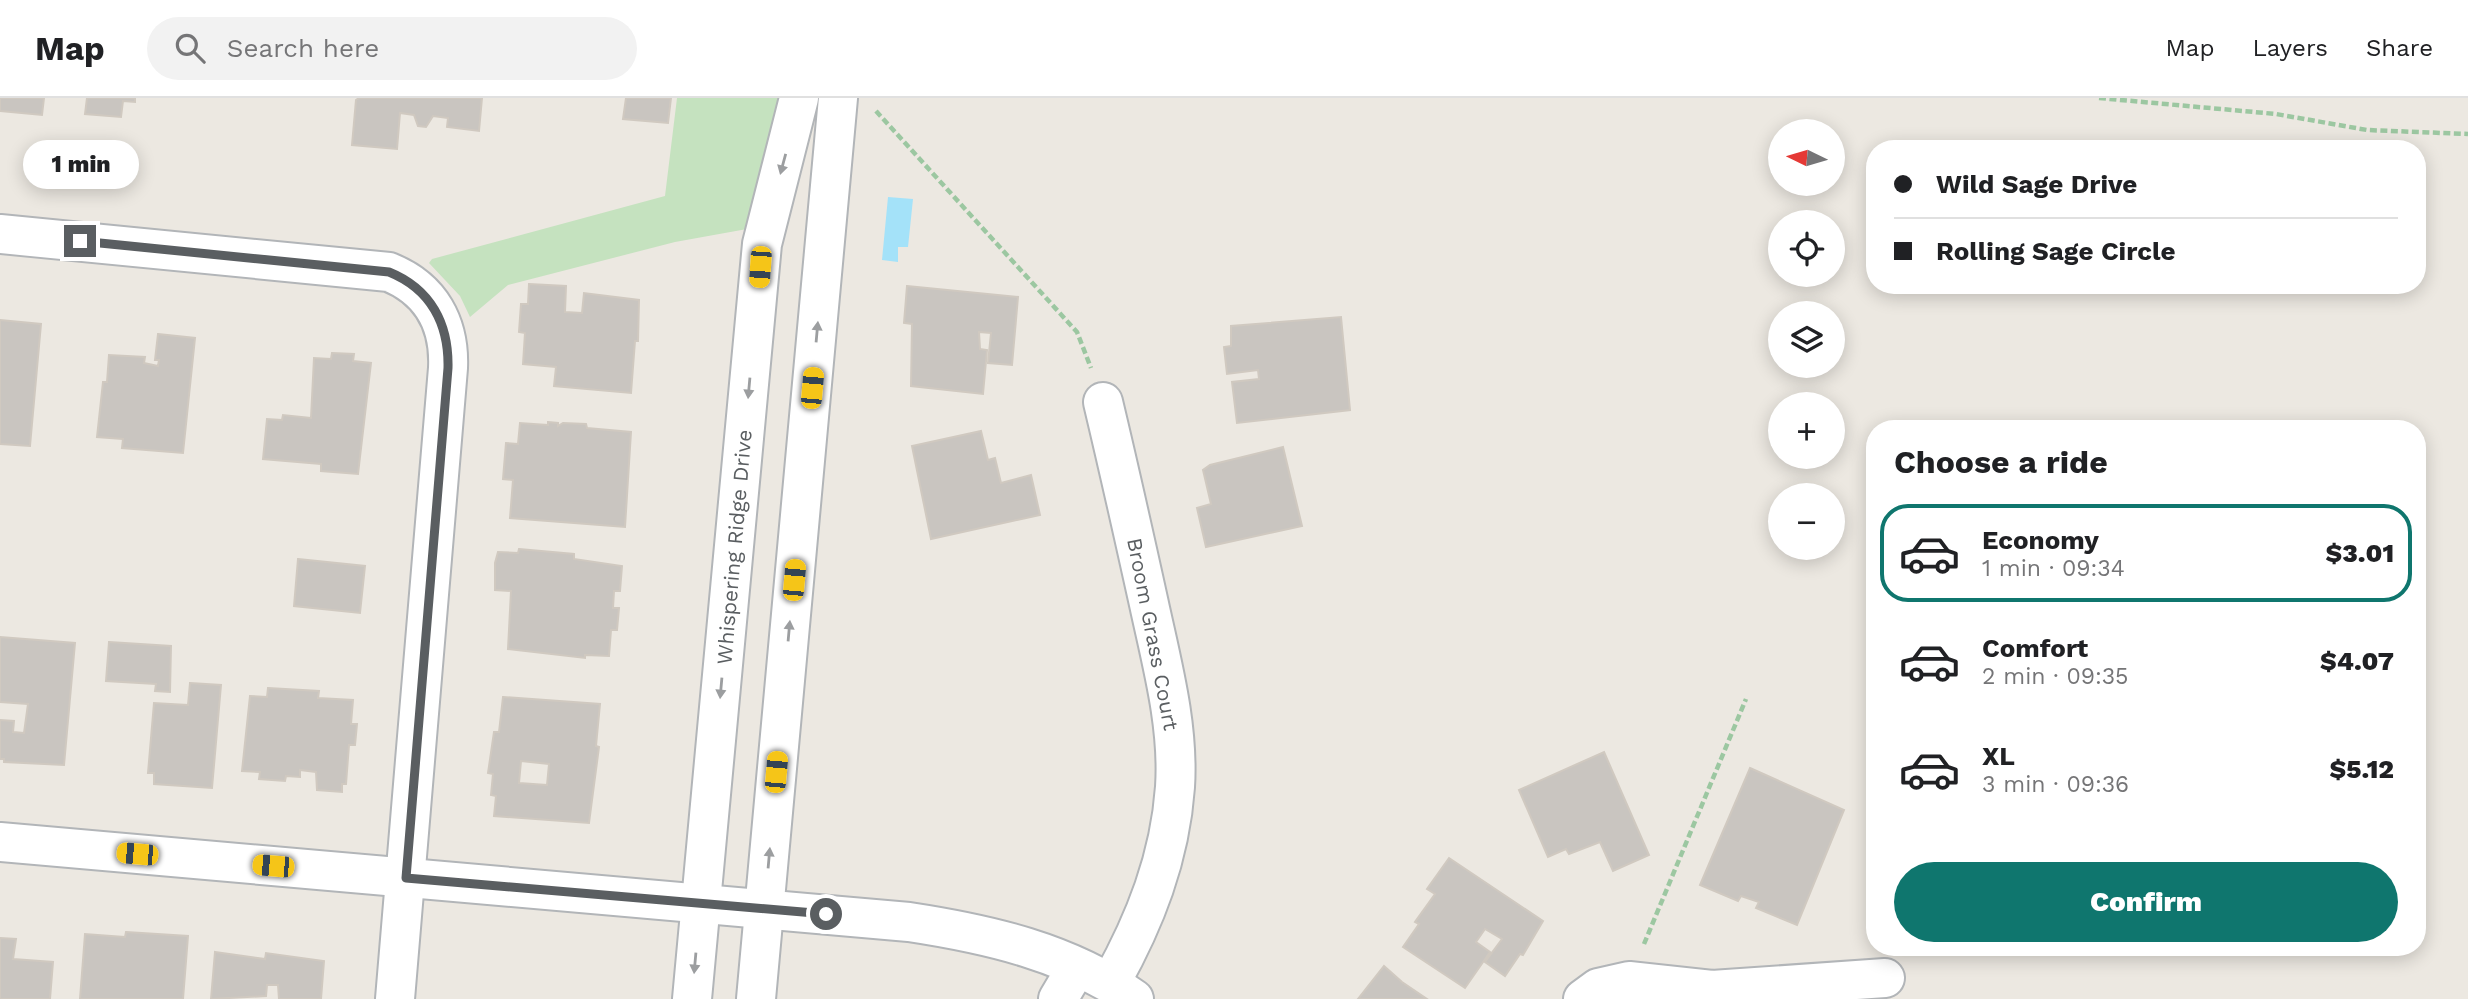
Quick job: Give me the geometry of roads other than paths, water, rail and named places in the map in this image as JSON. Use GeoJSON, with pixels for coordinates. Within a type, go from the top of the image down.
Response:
{"type":"FeatureCollection","features":[{"type":"Feature","properties":{"kind":"street","name":"Whispering Ridge Drive"},"geometry":{"type":"LineString","coordinates":[[692,999],[762,244],[799,98]]}},
{"type":"Feature","properties":{"kind":"street"},"geometry":{"type":"LineString","coordinates":[[756,999],[838,98]]}},
{"type":"Feature","properties":{"kind":"street"},"geometry":{"type":"LineString","coordinates":[[0,234],[389,272],[404,278],[433,305],[443,322],[449,345],[448,368],[395,999]]}},
{"type":"Feature","properties":{"kind":"street","name":"Broom Grass Court"},"geometry":{"type":"LineString","coordinates":[[1095,987],[1136,937],[1159,877],[1175,786],[1174,727],[1163,667],[1103,402]]}},
{"type":"Feature","properties":{"kind":"street"},"geometry":{"type":"LineString","coordinates":[[0,842],[909,922],[966,930],[1024,946],[1095,987]]}},
{"type":"Feature","properties":{"kind":"street"},"geometry":{"type":"LineString","coordinates":[[1583,999],[1598,988],[1629,981],[1712,990],[1885,978]]}},
{"type":"Feature","properties":{"kind":"water"},"geometry":{"type":"Polygon","coordinates":[[[888,197],[913,199],[908,247],[898,247],[898,262],[882,260],[888,197]]]}}]}
